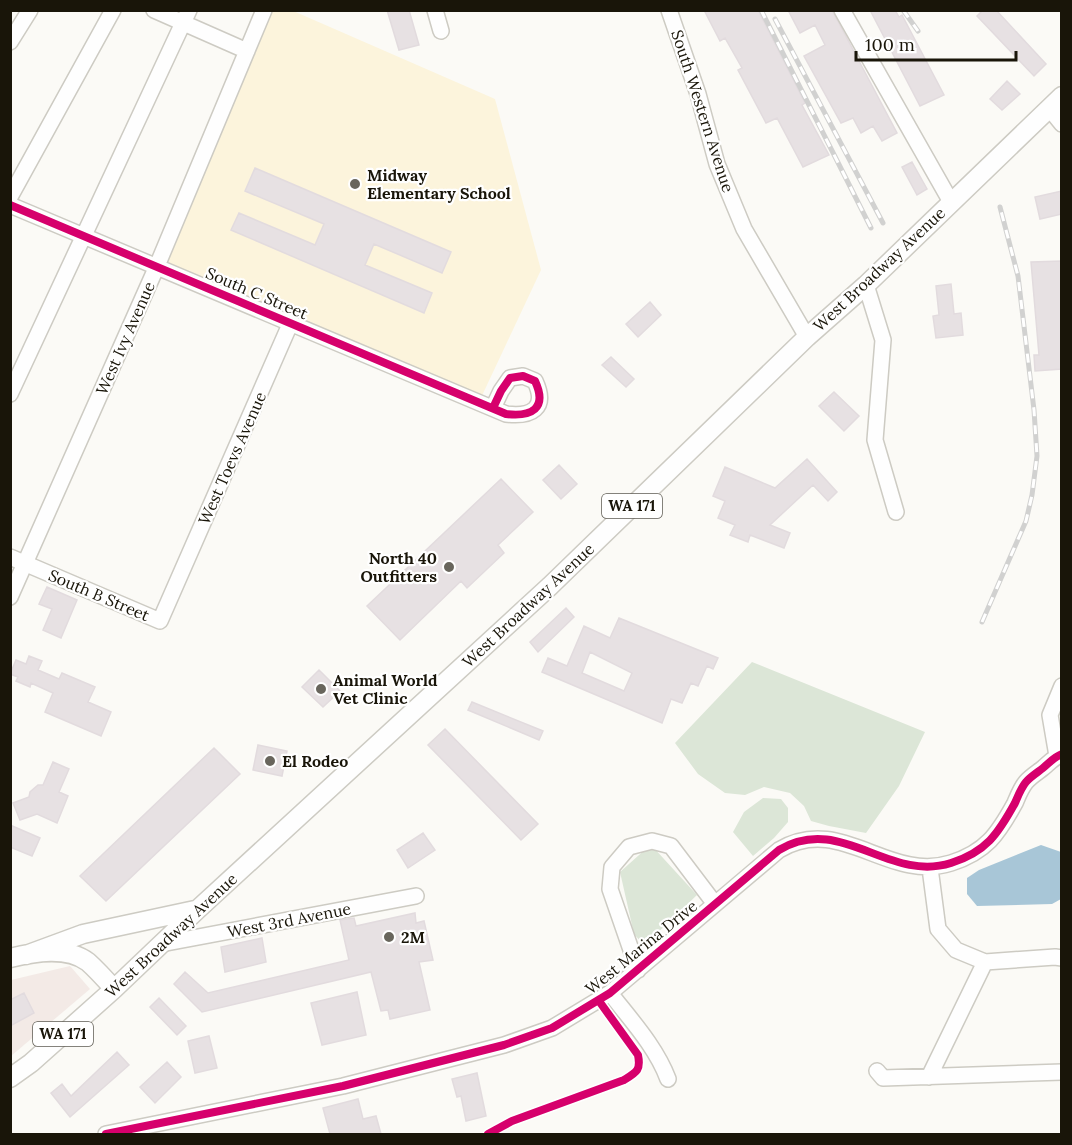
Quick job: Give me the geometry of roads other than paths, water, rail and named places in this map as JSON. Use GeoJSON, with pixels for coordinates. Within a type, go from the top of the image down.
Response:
{"type":"FeatureCollection","features":[{"type":"Feature","properties":{"kind":"main road","name":"West Broadway Avenue"},"geometry":{"type":"LineString","coordinates":[[10,1078],[31,1063],[114,989],[550,586],[807,337],[866,285],[1055,102]]}},
{"type":"Feature","properties":{"kind":"main road"},"geometry":{"type":"LineString","coordinates":[[18,956],[83,934],[197,910]]}},
{"type":"Feature","properties":{"kind":"main road"},"geometry":{"type":"LineString","coordinates":[[18,956],[59,952],[78,956],[114,989]]}},
{"type":"Feature","properties":{"kind":"street"},"geometry":{"type":"LineString","coordinates":[[10,42],[30,10]]}},
{"type":"Feature","properties":{"kind":"street"},"geometry":{"type":"LineString","coordinates":[[10,197],[113,10]]}},
{"type":"Feature","properties":{"kind":"street"},"geometry":{"type":"LineString","coordinates":[[154,10],[186,17],[247,51]]}},
{"type":"Feature","properties":{"kind":"street","name":"West Ivy Avenue"},"geometry":{"type":"LineString","coordinates":[[10,597],[157,266],[264,10]]}},
{"type":"Feature","properties":{"kind":"street"},"geometry":{"type":"LineString","coordinates":[[435,10],[441,31]]}},
{"type":"Feature","properties":{"kind":"street","name":"South Western Avenue"},"geometry":{"type":"LineString","coordinates":[[669,10],[698,94],[717,164],[744,229],[807,337]]}},
{"type":"Feature","properties":{"kind":"street"},"geometry":{"type":"LineString","coordinates":[[842,10],[951,202]]}},
{"type":"Feature","properties":{"kind":"street"},"geometry":{"type":"LineString","coordinates":[[10,394],[186,17]]}},
{"type":"Feature","properties":{"kind":"street"},"geometry":{"type":"LineString","coordinates":[[1055,102],[1062,124]]}},
{"type":"Feature","properties":{"kind":"street","name":"South C Street"},"geometry":{"type":"LineString","coordinates":[[10,204],[493,408]]}},
{"type":"Feature","properties":{"kind":"street"},"geometry":{"type":"LineString","coordinates":[[866,285],[883,340],[875,440],[896,512]]}},
{"type":"Feature","properties":{"kind":"street","name":"West Toevs Avenue"},"geometry":{"type":"LineString","coordinates":[[172,594],[291,322]]}},
{"type":"Feature","properties":{"kind":"street","name":"South B Street"},"geometry":{"type":"LineString","coordinates":[[10,557],[160,621],[172,594]]}},
{"type":"Feature","properties":{"kind":"street"},"geometry":{"type":"LineString","coordinates":[[1059,755],[1050,715],[1062,686]]}},
{"type":"Feature","properties":{"kind":"street","name":"West Marina Drive"},"geometry":{"type":"LineString","coordinates":[[106,1134],[343,1086],[504,1045],[552,1028],[610,993],[779,850],[793,842],[810,839],[835,840],[895,862],[930,868],[949,864],[975,855],[998,833],[1026,782],[1059,755]]}},
{"type":"Feature","properties":{"kind":"street"},"geometry":{"type":"LineString","coordinates":[[638,970],[610,889],[612,867],[629,847],[652,841],[671,846],[715,904]]}},
{"type":"Feature","properties":{"kind":"street"},"geometry":{"type":"LineString","coordinates":[[930,868],[938,929],[956,950],[985,962],[1062,958]]}},
{"type":"Feature","properties":{"kind":"street","name":"West 3rd Avenue"},"geometry":{"type":"LineString","coordinates":[[161,944],[416,896]]}},
{"type":"Feature","properties":{"kind":"street"},"geometry":{"type":"LineString","coordinates":[[928,1077],[985,962]]}},
{"type":"Feature","properties":{"kind":"street"},"geometry":{"type":"LineString","coordinates":[[610,993],[647,1040],[668,1079]]}},
{"type":"Feature","properties":{"kind":"street"},"geometry":{"type":"LineString","coordinates":[[877,1071],[883,1078],[1062,1071]]}},
{"type":"Feature","properties":{"kind":"water"},"geometry":{"type":"Polygon","coordinates":[[[1041,845],[1061,852],[1061,899],[1052,904],[977,906],[967,894],[967,878],[979,870],[1041,845]]]}},
{"type":"Feature","properties":{"kind":"railway"},"geometry":{"type":"LineString","coordinates":[[761,10],[871,228]]}},
{"type":"Feature","properties":{"kind":"railway"},"geometry":{"type":"LineString","coordinates":[[903,10],[918,31]]}},
{"type":"Feature","properties":{"kind":"railway"},"geometry":{"type":"LineString","coordinates":[[775,19],[883,223]]}},
{"type":"Feature","properties":{"kind":"railway"},"geometry":{"type":"LineString","coordinates":[[982,622],[1026,521],[1037,456],[1034,410],[1018,276],[1000,207]]}},
{"type":"Feature","properties":{"kind":"place","name":"Midway Elementary School"},"geometry":{"type":"Point","coordinates":[355,184]}},
{"type":"Feature","properties":{"kind":"place","name":"North 40 Outfitters"},"geometry":{"type":"Point","coordinates":[449,567]}},
{"type":"Feature","properties":{"kind":"place","name":"Animal World Vet Clinic"},"geometry":{"type":"Point","coordinates":[321,689]}},
{"type":"Feature","properties":{"kind":"place","name":"El Rodeo"},"geometry":{"type":"Point","coordinates":[270,761]}},
{"type":"Feature","properties":{"kind":"place","name":"2M"},"geometry":{"type":"Point","coordinates":[389,937]}}]}
